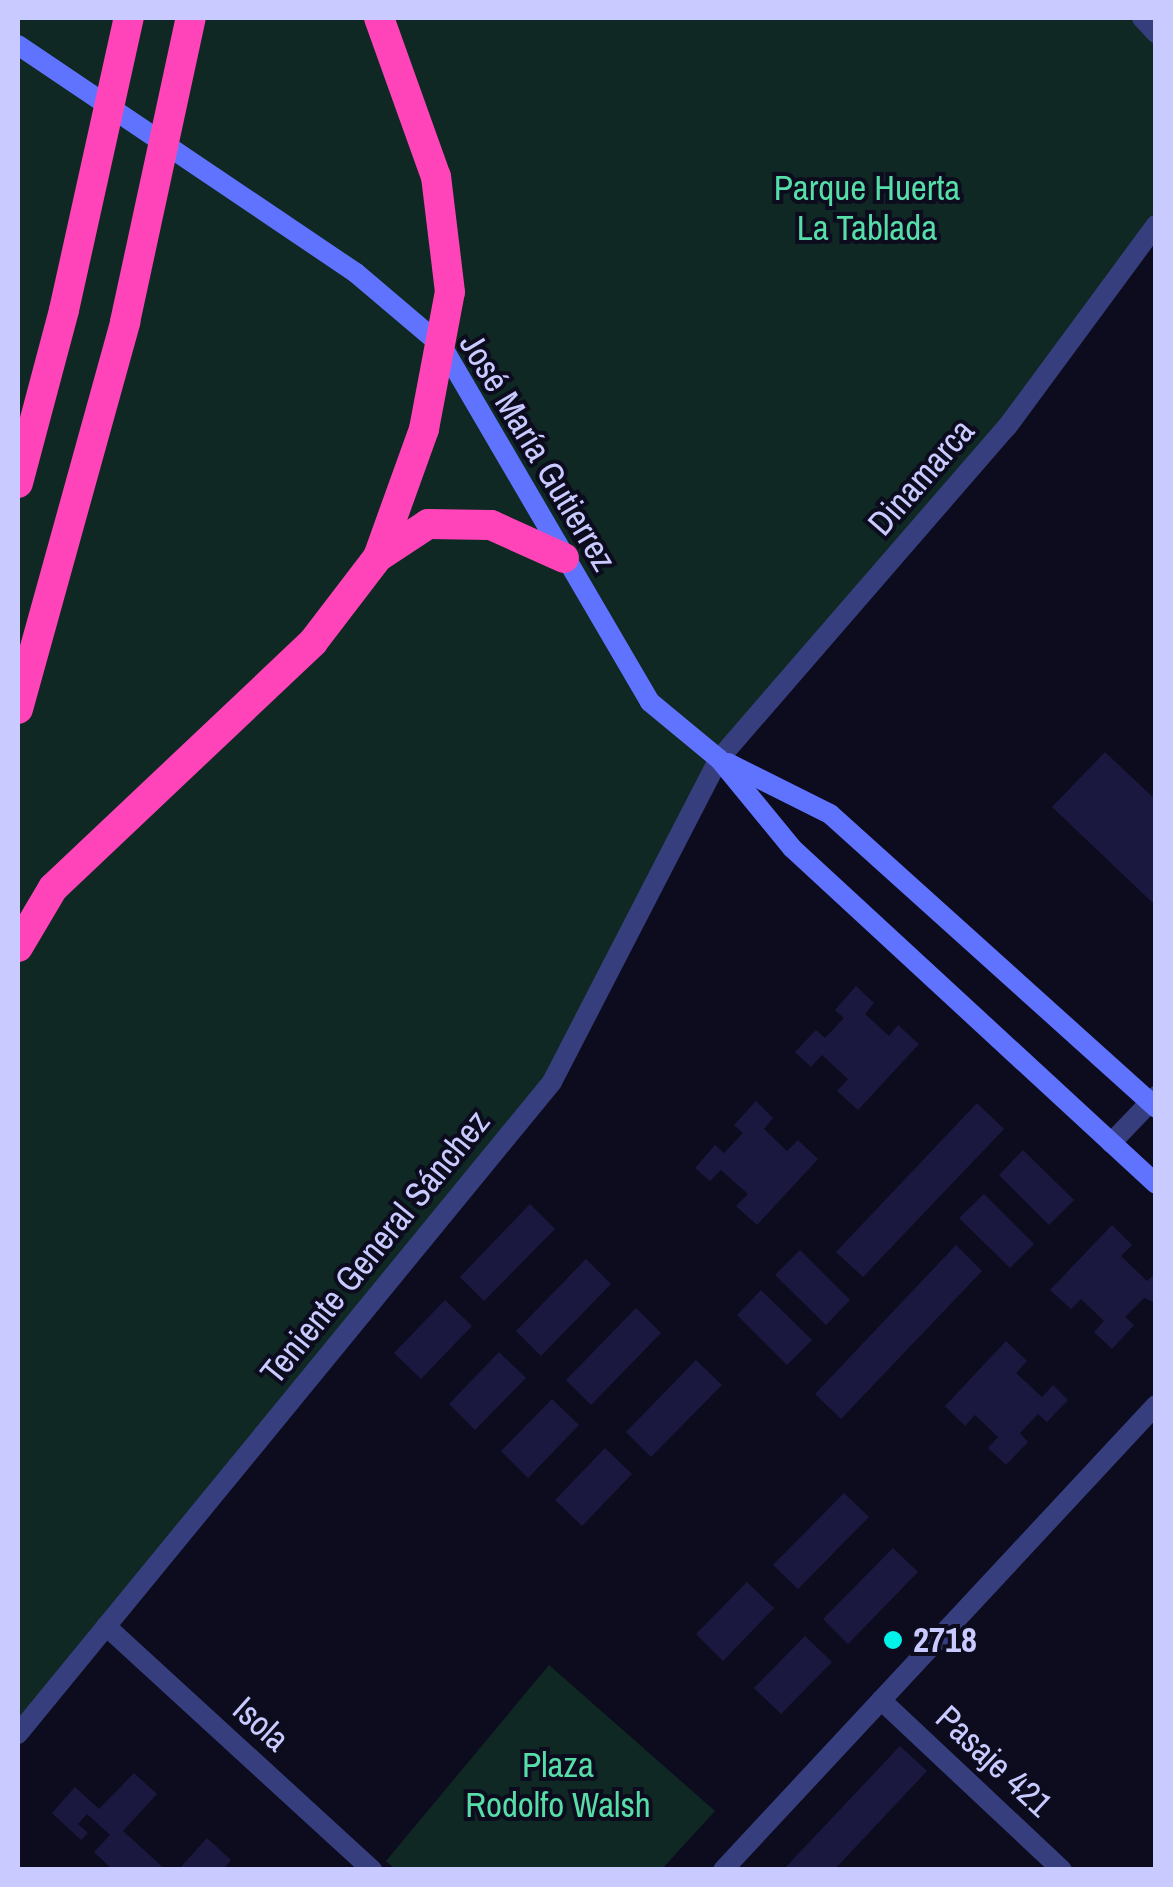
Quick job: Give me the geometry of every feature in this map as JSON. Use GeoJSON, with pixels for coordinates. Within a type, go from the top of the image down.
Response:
{"type":"FeatureCollection","features":[{"type":"Feature","properties":{"kind":"highway"},"geometry":{"type":"LineString","coordinates":[[18,482],[64,310],[129,18]]}},
{"type":"Feature","properties":{"kind":"highway"},"geometry":{"type":"LineString","coordinates":[[18,709],[125,322],[191,18]]}},
{"type":"Feature","properties":{"kind":"highway"},"geometry":{"type":"LineString","coordinates":[[18,947],[53,888],[313,642],[378,557],[424,429],[450,292],[436,177],[380,18]]}},
{"type":"Feature","properties":{"kind":"highway"},"geometry":{"type":"LineString","coordinates":[[378,557],[428,524],[491,525],[564,558]]}},
{"type":"Feature","properties":{"kind":"street"},"geometry":{"type":"LineString","coordinates":[[1142,18],[1156,32]]}},
{"type":"Feature","properties":{"kind":"street","name":"José María Gutierrez"},"geometry":{"type":"LineString","coordinates":[[18,45],[356,273],[442,346],[650,702],[719,759],[792,848],[1156,1184]]}},
{"type":"Feature","properties":{"kind":"street","name":"Dinamarca"},"geometry":{"type":"LineString","coordinates":[[719,759],[1007,427],[1156,224]]}},
{"type":"Feature","properties":{"kind":"street","name":"José María Gutierrez"},"geometry":{"type":"LineString","coordinates":[[719,759],[830,814],[1154,1102]]}},
{"type":"Feature","properties":{"kind":"street","name":"Teniente General Sánchez"},"geometry":{"type":"LineString","coordinates":[[18,1734],[552,1082],[719,759]]}},
{"type":"Feature","properties":{"kind":"street"},"geometry":{"type":"LineString","coordinates":[[1111,1143],[1154,1102]]}},
{"type":"Feature","properties":{"kind":"street"},"geometry":{"type":"LineString","coordinates":[[724,1870],[1156,1405]]}},
{"type":"Feature","properties":{"kind":"street","name":"Isola"},"geometry":{"type":"LineString","coordinates":[[106,1626],[372,1870]]}},
{"type":"Feature","properties":{"kind":"street","name":"Pasaje 421"},"geometry":{"type":"LineString","coordinates":[[881,1700],[1062,1870]]}},
{"type":"Feature","properties":{"kind":"green space","name":"Parque Huerta La Tablada"},"geometry":{"type":"Polygon","coordinates":[[[18,18],[1142,18],[1155,33],[1155,225],[1007,427],[719,759],[552,1082],[18,1734],[18,18]]]}},
{"type":"Feature","properties":{"kind":"green space","name":"Plaza Rodolfo Walsh"},"geometry":{"type":"Polygon","coordinates":[[[549,1665],[715,1811],[662,1869],[395,1869],[386,1861],[549,1665]]]}},
{"type":"Feature","properties":{"kind":"building"},"geometry":{"type":"Polygon","coordinates":[[[1105,752],[1156,800],[1156,906],[1052,807],[1105,752]]]}},
{"type":"Feature","properties":{"kind":"building"},"geometry":{"type":"Polygon","coordinates":[[[856,986],[874,1003],[865,1014],[889,1036],[898,1025],[919,1044],[858,1110],[837,1091],[848,1079],[822,1055],[811,1067],[795,1052],[816,1030],[825,1038],[844,1018],[835,1010],[856,986]]]}},
{"type":"Feature","properties":{"kind":"building"},"geometry":{"type":"Polygon","coordinates":[[[756,1101],[773,1118],[764,1129],[787,1151],[798,1140],[818,1159],[757,1225],[736,1206],[748,1194],[721,1170],[710,1181],[695,1168],[715,1145],[724,1153],[743,1133],[734,1125],[756,1101]]]}},
{"type":"Feature","properties":{"kind":"building"},"geometry":{"type":"Polygon","coordinates":[[[977,1103],[1004,1129],[863,1277],[836,1252],[977,1103]]]}},
{"type":"Feature","properties":{"kind":"building"},"geometry":{"type":"Polygon","coordinates":[[[1023,1150],[1074,1200],[1049,1225],[999,1175],[1023,1150]]]}},
{"type":"Feature","properties":{"kind":"building"},"geometry":{"type":"Polygon","coordinates":[[[984,1194],[1034,1244],[1010,1268],[959,1218],[984,1194]]]}},
{"type":"Feature","properties":{"kind":"building"},"geometry":{"type":"Polygon","coordinates":[[[530,1204],[555,1229],[484,1301],[460,1277],[530,1204]]]}},
{"type":"Feature","properties":{"kind":"building"},"geometry":{"type":"Polygon","coordinates":[[[1112,1225],[1132,1245],[1121,1256],[1147,1281],[1156,1272],[1156,1303],[1144,1298],[1125,1317],[1134,1325],[1112,1349],[1094,1332],[1104,1321],[1081,1299],[1071,1309],[1050,1290],[1112,1225]]]}},
{"type":"Feature","properties":{"kind":"building"},"geometry":{"type":"Polygon","coordinates":[[[956,1245],[982,1271],[841,1419],[815,1394],[956,1245]]]}},
{"type":"Feature","properties":{"kind":"building"},"geometry":{"type":"Polygon","coordinates":[[[800,1250],[850,1300],[826,1325],[775,1275],[800,1250]]]}},
{"type":"Feature","properties":{"kind":"building"},"geometry":{"type":"Polygon","coordinates":[[[586,1259],[611,1284],[541,1356],[516,1331],[586,1259]]]}},
{"type":"Feature","properties":{"kind":"building"},"geometry":{"type":"Polygon","coordinates":[[[761,1290],[812,1340],[787,1365],[737,1315],[761,1290]]]}},
{"type":"Feature","properties":{"kind":"building"},"geometry":{"type":"Polygon","coordinates":[[[445,1300],[472,1326],[421,1379],[394,1353],[445,1300]]]}},
{"type":"Feature","properties":{"kind":"building"},"geometry":{"type":"Polygon","coordinates":[[[636,1308],[661,1333],[591,1405],[566,1380],[636,1308]]]}},
{"type":"Feature","properties":{"kind":"building"},"geometry":{"type":"Polygon","coordinates":[[[1006,1341],[1027,1361],[1016,1373],[1042,1397],[1053,1385],[1068,1400],[1047,1422],[1038,1414],[1020,1433],[1028,1442],[1006,1465],[988,1448],[998,1437],[975,1415],[965,1426],[945,1406],[1006,1341]]]}},
{"type":"Feature","properties":{"kind":"building"},"geometry":{"type":"Polygon","coordinates":[[[499,1352],[526,1378],[475,1430],[449,1404],[499,1352]]]}},
{"type":"Feature","properties":{"kind":"building"},"geometry":{"type":"Polygon","coordinates":[[[696,1360],[722,1385],[651,1457],[626,1432],[696,1360]]]}},
{"type":"Feature","properties":{"kind":"building"},"geometry":{"type":"Polygon","coordinates":[[[552,1399],[579,1425],[528,1478],[501,1451],[552,1399]]]}},
{"type":"Feature","properties":{"kind":"building"},"geometry":{"type":"Polygon","coordinates":[[[605,1448],[632,1474],[582,1526],[555,1500],[605,1448]]]}},
{"type":"Feature","properties":{"kind":"building"},"geometry":{"type":"Polygon","coordinates":[[[844,1493],[869,1517],[798,1589],[773,1565],[844,1493]]]}},
{"type":"Feature","properties":{"kind":"building"},"geometry":{"type":"Polygon","coordinates":[[[893,1548],[918,1572],[848,1644],[823,1619],[893,1548]]]}},
{"type":"Feature","properties":{"kind":"building"},"geometry":{"type":"Polygon","coordinates":[[[747,1582],[774,1608],[723,1661],[696,1634],[747,1582]]]}},
{"type":"Feature","properties":{"kind":"building"},"geometry":{"type":"Polygon","coordinates":[[[805,1636],[832,1662],[781,1714],[754,1688],[805,1636]]]}},
{"type":"Feature","properties":{"kind":"building"},"geometry":{"type":"Polygon","coordinates":[[[900,1746],[927,1771],[834,1870],[783,1870],[900,1746]]]}},
{"type":"Feature","properties":{"kind":"building"},"geometry":{"type":"Polygon","coordinates":[[[134,1773],[157,1794],[123,1831],[166,1870],[113,1870],[94,1852],[110,1835],[87,1814],[78,1824],[88,1833],[81,1840],[52,1813],[75,1787],[99,1809],[134,1773]]]}},
{"type":"Feature","properties":{"kind":"building"},"geometry":{"type":"Polygon","coordinates":[[[207,1838],[231,1860],[223,1870],[178,1870],[207,1838]]]}},
{"type":"Feature","properties":{"kind":"place","name":"2718"},"geometry":{"type":"Point","coordinates":[893,1640]}}]}
